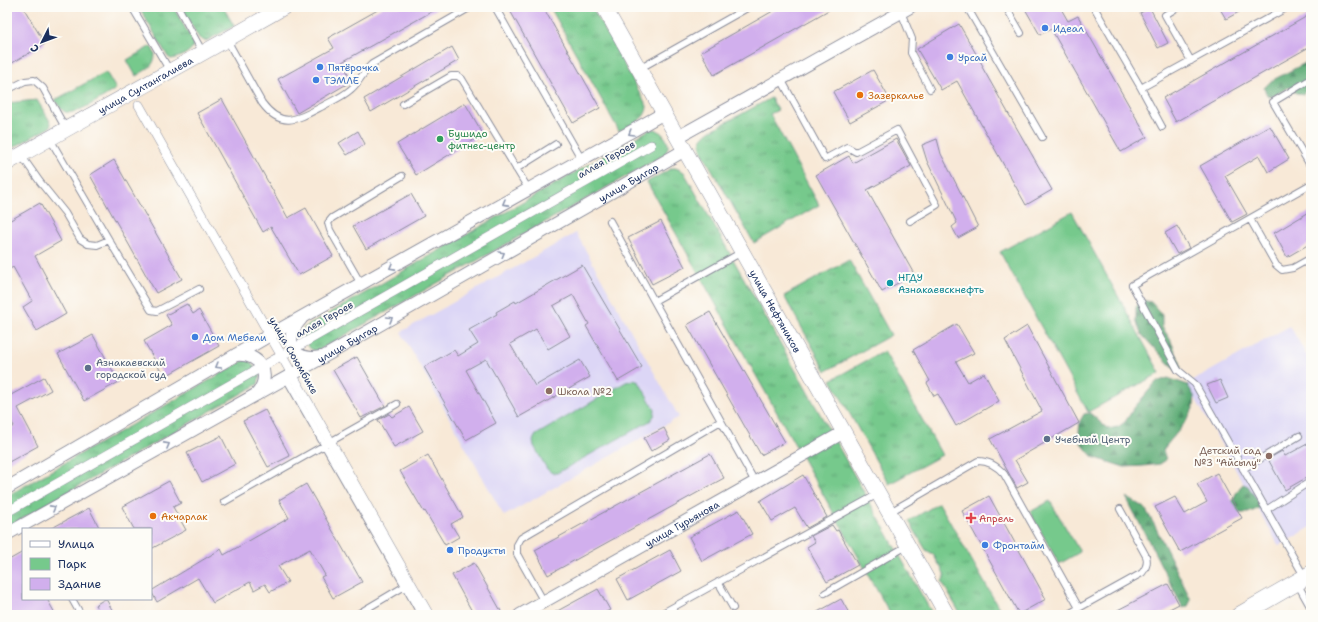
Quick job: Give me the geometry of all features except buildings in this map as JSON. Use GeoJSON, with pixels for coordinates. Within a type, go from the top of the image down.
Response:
{"type":"FeatureCollection","features":[{"type":"Feature","properties":{"kind":"main road"},"geometry":{"type":"LineString","coordinates":[[1240,615],[1304,578]]}},
{"type":"Feature","properties":{"kind":"street","name":"улица Султангалиева"},"geometry":{"type":"LineString","coordinates":[[7,163],[284,7]]}},
{"type":"Feature","properties":{"kind":"street","name":"улица Нефтяников"},"geometry":{"type":"LineString","coordinates":[[604,7],[947,615]]}},
{"type":"Feature","properties":{"kind":"street","name":"улица Булгар"},"geometry":{"type":"LineString","coordinates":[[31,525],[325,356],[682,143],[781,79],[905,9]]}},
{"type":"Feature","properties":{"kind":"street","name":"улица Сююмбике"},"geometry":{"type":"LineString","coordinates":[[139,105],[270,335],[289,376],[429,615]]}},
{"type":"Feature","properties":{"kind":"street"},"geometry":{"type":"LineString","coordinates":[[7,488],[270,335],[664,113]]}},
{"type":"Feature","properties":{"kind":"street","name":"аллея Героев"},"geometry":{"type":"LineString","coordinates":[[7,512],[651,145]]}},
{"type":"Feature","properties":{"kind":"street"},"geometry":{"type":"LineString","coordinates":[[303,317],[292,332],[291,338],[293,349],[301,357],[319,358],[325,356]]}},
{"type":"Feature","properties":{"kind":"street"},"geometry":{"type":"LineString","coordinates":[[236,355],[251,356],[258,362],[264,371],[264,382],[258,394]]}},
{"type":"Feature","properties":{"kind":"street","name":"улица Гурьянова"},"geometry":{"type":"LineString","coordinates":[[520,615],[533,612],[544,602],[844,432]]}},
{"type":"Feature","properties":{"kind":"street","name":"улица Булгар"},"geometry":{"type":"LineString","coordinates":[[7,534],[22,528]]}},
{"type":"Feature","properties":{"kind":"lane"},"geometry":{"type":"LineString","coordinates":[[132,7],[170,71]]}},
{"type":"Feature","properties":{"kind":"lane"},"geometry":{"type":"LineString","coordinates":[[178,7],[203,53]]}},
{"type":"Feature","properties":{"kind":"lane"},"geometry":{"type":"LineString","coordinates":[[226,40],[268,112],[276,117],[286,120],[305,116],[345,95],[358,82],[366,69],[372,64],[471,7]]}},
{"type":"Feature","properties":{"kind":"lane"},"geometry":{"type":"LineString","coordinates":[[495,7],[582,160]]}},
{"type":"Feature","properties":{"kind":"lane"},"geometry":{"type":"LineString","coordinates":[[639,69],[749,7]]}},
{"type":"Feature","properties":{"kind":"lane"},"geometry":{"type":"LineString","coordinates":[[967,7],[1042,137]]}},
{"type":"Feature","properties":{"kind":"lane"},"geometry":{"type":"LineString","coordinates":[[1006,7],[1021,33]]}},
{"type":"Feature","properties":{"kind":"lane"},"geometry":{"type":"LineString","coordinates":[[1094,7],[1162,127]]}},
{"type":"Feature","properties":{"kind":"lane"},"geometry":{"type":"LineString","coordinates":[[1178,7],[1165,15],[1191,61]]}},
{"type":"Feature","properties":{"kind":"lane"},"geometry":{"type":"LineString","coordinates":[[1141,88],[1288,7]]}},
{"type":"Feature","properties":{"kind":"lane"},"geometry":{"type":"LineString","coordinates":[[905,9],[912,39],[911,53],[930,89]]}},
{"type":"Feature","properties":{"kind":"lane"},"geometry":{"type":"LineString","coordinates":[[403,104],[451,76],[458,76],[462,79],[529,190]]}},
{"type":"Feature","properties":{"kind":"lane"},"geometry":{"type":"LineString","coordinates":[[781,79],[825,159],[847,147],[856,152],[897,130],[937,205],[910,221]]}},
{"type":"Feature","properties":{"kind":"lane"},"geometry":{"type":"LineString","coordinates":[[1311,79],[1273,102],[1311,167]]}},
{"type":"Feature","properties":{"kind":"lane"},"geometry":{"type":"LineString","coordinates":[[7,90],[24,81],[34,80],[42,88],[66,129]]}},
{"type":"Feature","properties":{"kind":"lane"},"geometry":{"type":"LineString","coordinates":[[50,138],[150,310],[157,311],[199,289]]}},
{"type":"Feature","properties":{"kind":"lane"},"geometry":{"type":"LineString","coordinates":[[516,169],[556,144]]}},
{"type":"Feature","properties":{"kind":"lane"},"geometry":{"type":"LineString","coordinates":[[21,155],[65,213],[80,239],[88,244],[97,245],[109,240]]}},
{"type":"Feature","properties":{"kind":"lane"},"geometry":{"type":"LineString","coordinates":[[361,284],[330,230],[328,223],[332,218],[402,176]]}},
{"type":"Feature","properties":{"kind":"lane"},"geometry":{"type":"LineString","coordinates":[[1311,184],[1132,285],[1178,370],[1195,384],[1304,578],[1311,608]]}},
{"type":"Feature","properties":{"kind":"lane"},"geometry":{"type":"LineString","coordinates":[[1250,219],[1276,265],[1282,270],[1293,268],[1311,258]]}},
{"type":"Feature","properties":{"kind":"lane"},"geometry":{"type":"LineString","coordinates":[[610,220],[755,482]]}},
{"type":"Feature","properties":{"kind":"lane"},"geometry":{"type":"LineString","coordinates":[[654,301],[742,252]]}},
{"type":"Feature","properties":{"kind":"lane"},"geometry":{"type":"LineString","coordinates":[[224,502],[397,404]]}},
{"type":"Feature","properties":{"kind":"lane"},"geometry":{"type":"LineString","coordinates":[[544,602],[517,554],[516,548],[518,541],[524,536],[721,421]]}},
{"type":"Feature","properties":{"kind":"lane"},"geometry":{"type":"LineString","coordinates":[[1243,469],[1300,436]]}},
{"type":"Feature","properties":{"kind":"lane"},"geometry":{"type":"LineString","coordinates":[[328,444],[422,615]]}},
{"type":"Feature","properties":{"kind":"lane"},"geometry":{"type":"LineString","coordinates":[[889,513],[978,461],[992,463],[1004,474],[1079,608]]}},
{"type":"Feature","properties":{"kind":"lane"},"geometry":{"type":"LineString","coordinates":[[1266,510],[1311,481]]}},
{"type":"Feature","properties":{"kind":"lane"},"geometry":{"type":"LineString","coordinates":[[659,615],[878,494]]}},
{"type":"Feature","properties":{"kind":"lane"},"geometry":{"type":"LineString","coordinates":[[1067,615],[1142,573],[1145,569],[1147,560],[1146,556],[1120,509]]}},
{"type":"Feature","properties":{"kind":"lane"},"geometry":{"type":"LineString","coordinates":[[825,593],[907,546]]}},
{"type":"Feature","properties":{"kind":"lane"},"geometry":{"type":"LineString","coordinates":[[718,582],[733,608]]}},
{"type":"Feature","properties":{"kind":"lane"},"geometry":{"type":"LineString","coordinates":[[356,615],[405,586]]}},
{"type":"Feature","properties":{"kind":"lane"},"geometry":{"type":"LineString","coordinates":[[73,600],[81,615]]}},
{"type":"Feature","properties":{"kind":"shaded area","name":"Школа №2"},"geometry":{"type":"Polygon","coordinates":[[[576,233],[679,417],[504,516],[401,332],[576,233]]]}},
{"type":"Feature","properties":{"kind":"shaded area","name":"Детский сад №3 \"Айсылу\""},"geometry":{"type":"Polygon","coordinates":[[[1290,326],[1311,363],[1311,527],[1279,546],[1187,384],[1290,326]]]}},
{"type":"Feature","properties":{"kind":"green space"},"geometry":{"type":"Polygon","coordinates":[[[139,7],[173,7],[194,43],[191,49],[178,57],[171,59],[168,57],[139,7]]]}},
{"type":"Feature","properties":{"kind":"green space"},"geometry":{"type":"Polygon","coordinates":[[[181,7],[223,7],[234,26],[205,41],[199,38],[181,7]]]}},
{"type":"Feature","properties":{"kind":"green space"},"geometry":{"type":"Polygon","coordinates":[[[550,7],[592,7],[647,106],[644,115],[641,118],[619,131],[550,7]]]}},
{"type":"Feature","properties":{"kind":"green space"},"geometry":{"type":"Polygon","coordinates":[[[151,46],[155,54],[153,62],[149,68],[136,76],[127,60],[151,46]]]}},
{"type":"Feature","properties":{"kind":"green space"},"geometry":{"type":"Polygon","coordinates":[[[1311,60],[1311,86],[1303,94],[1296,93],[1289,87],[1272,97],[1267,95],[1264,88],[1271,81],[1311,60]]]}},
{"type":"Feature","properties":{"kind":"green space"},"geometry":{"type":"Polygon","coordinates":[[[106,72],[116,89],[76,111],[65,112],[60,108],[55,100],[106,72]]]}},
{"type":"Feature","properties":{"kind":"green space"},"geometry":{"type":"Polygon","coordinates":[[[771,98],[778,110],[770,114],[819,205],[754,243],[703,154],[700,144],[704,136],[710,131],[771,98]]]}},
{"type":"Feature","properties":{"kind":"green space"},"geometry":{"type":"Polygon","coordinates":[[[37,100],[51,123],[50,127],[7,151],[7,103],[37,100]]]}},
{"type":"Feature","properties":{"kind":"green space"},"geometry":{"type":"Polygon","coordinates":[[[655,129],[664,136],[668,144],[666,151],[662,156],[317,351],[314,351],[309,347],[302,334],[304,328],[649,130],[655,129]]]}},
{"type":"Feature","properties":{"kind":"green space"},"geometry":{"type":"Polygon","coordinates":[[[672,168],[676,168],[684,172],[933,615],[891,615],[647,182],[672,168]]]}},
{"type":"Feature","properties":{"kind":"green space"},"geometry":{"type":"Polygon","coordinates":[[[1072,212],[1160,373],[1088,412],[1000,252],[1072,212]]]}},
{"type":"Feature","properties":{"kind":"green space"},"geometry":{"type":"Polygon","coordinates":[[[849,260],[891,335],[826,371],[784,296],[849,260]]]}},
{"type":"Feature","properties":{"kind":"green space"},"geometry":{"type":"Polygon","coordinates":[[[1142,300],[1151,302],[1162,315],[1162,327],[1170,339],[1180,362],[1181,368],[1176,371],[1142,335],[1136,321],[1136,307],[1142,300]]]}},
{"type":"Feature","properties":{"kind":"green space"},"geometry":{"type":"Polygon","coordinates":[[[884,351],[942,455],[889,484],[831,380],[884,351]]]}},
{"type":"Feature","properties":{"kind":"green space"},"geometry":{"type":"Polygon","coordinates":[[[245,360],[250,361],[260,374],[258,384],[7,527],[7,496],[245,360]]]}},
{"type":"Feature","properties":{"kind":"green space"},"geometry":{"type":"Polygon","coordinates":[[[1168,378],[1188,385],[1194,396],[1194,402],[1193,409],[1189,417],[1163,450],[1166,460],[1160,464],[1124,467],[1093,457],[1081,443],[1079,432],[1080,421],[1084,414],[1090,413],[1108,429],[1118,427],[1125,422],[1134,408],[1156,382],[1168,378]]]}},
{"type":"Feature","properties":{"kind":"green space"},"geometry":{"type":"Polygon","coordinates":[[[634,380],[639,382],[655,410],[654,416],[650,421],[557,473],[552,473],[547,469],[534,446],[533,440],[536,435],[626,382],[634,380]]]}},
{"type":"Feature","properties":{"kind":"green space"},"geometry":{"type":"Polygon","coordinates":[[[1243,484],[1248,486],[1262,507],[1248,513],[1238,513],[1232,506],[1236,494],[1243,484]]]}},
{"type":"Feature","properties":{"kind":"green space"},"geometry":{"type":"Polygon","coordinates":[[[1126,497],[1145,508],[1191,600],[1188,606],[1183,608],[1126,497]]]}},
{"type":"Feature","properties":{"kind":"green space"},"geometry":{"type":"Polygon","coordinates":[[[1050,501],[1080,552],[1059,564],[1030,512],[1050,501]]]}},
{"type":"Feature","properties":{"kind":"green space"},"geometry":{"type":"Polygon","coordinates":[[[939,503],[1003,615],[961,615],[942,582],[945,575],[933,554],[926,550],[909,521],[939,503]]]}},
{"type":"Feature","properties":{"kind":"place","name":"Идеал"},"geometry":{"type":"Point","coordinates":[1045,28]}},
{"type":"Feature","properties":{"kind":"place","name":"Урсай"},"geometry":{"type":"Point","coordinates":[950,57]}},
{"type":"Feature","properties":{"kind":"place","name":"Пятёрочка"},"geometry":{"type":"Point","coordinates":[320,67]}},
{"type":"Feature","properties":{"kind":"place","name":"ТЭМЛЕ"},"geometry":{"type":"Point","coordinates":[316,80]}},
{"type":"Feature","properties":{"kind":"place","name":"Зазеркалье"},"geometry":{"type":"Point","coordinates":[860,95]}},
{"type":"Feature","properties":{"kind":"place","name":"Бушидо фитнес-центр"},"geometry":{"type":"Point","coordinates":[440,139]}},
{"type":"Feature","properties":{"kind":"place","name":"НГДУ Азнакаевскнефть"},"geometry":{"type":"Point","coordinates":[890,283]}},
{"type":"Feature","properties":{"kind":"place","name":"Дом Мебели"},"geometry":{"type":"Point","coordinates":[195,337]}},
{"type":"Feature","properties":{"kind":"place","name":"Азнакаевский городской суд"},"geometry":{"type":"Point","coordinates":[88,368]}},
{"type":"Feature","properties":{"kind":"place","name":"Школа №2"},"geometry":{"type":"Point","coordinates":[549,391]}},
{"type":"Feature","properties":{"kind":"place","name":"Учебный Центр"},"geometry":{"type":"Point","coordinates":[1047,439]}},
{"type":"Feature","properties":{"kind":"place","name":"Детский сад №3 \"Айсылу\""},"geometry":{"type":"Point","coordinates":[1269,456]}},
{"type":"Feature","properties":{"kind":"place","name":"Акчарлак"},"geometry":{"type":"Point","coordinates":[153,516]}},
{"type":"Feature","properties":{"kind":"place","name":"Апрель"},"geometry":{"type":"Point","coordinates":[971,518]}},
{"type":"Feature","properties":{"kind":"place","name":"Фронтайм"},"geometry":{"type":"Point","coordinates":[985,545]}},
{"type":"Feature","properties":{"kind":"place","name":"Продукты"},"geometry":{"type":"Point","coordinates":[450,550]}}]}
